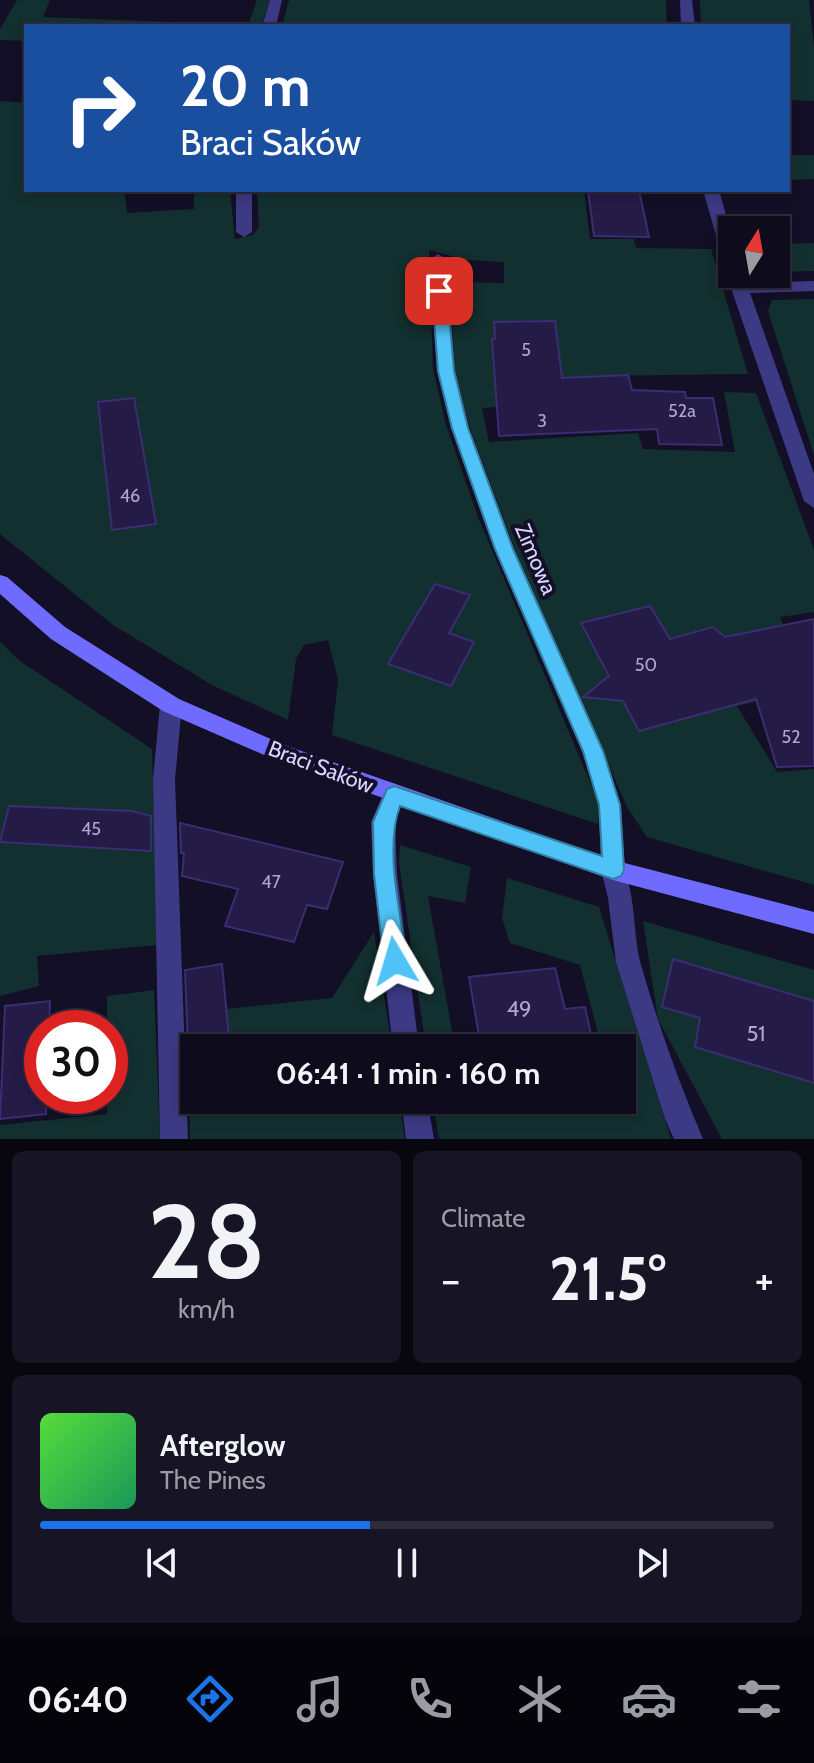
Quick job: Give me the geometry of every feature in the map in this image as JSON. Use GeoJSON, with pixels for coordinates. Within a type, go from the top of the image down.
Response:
{"type":"FeatureCollection","features":[{"type":"Feature","properties":{"kind":"street"},"geometry":{"type":"LineString","coordinates":[[270,24],[276,0]]}},
{"type":"Feature","properties":{"kind":"street"},"geometry":{"type":"LineString","coordinates":[[686,0],[688,24]]}},
{"type":"Feature","properties":{"kind":"street"},"geometry":{"type":"LineString","coordinates":[[244,192],[244,232]]}},
{"type":"Feature","properties":{"kind":"street"},"geometry":{"type":"LineString","coordinates":[[712,192],[718,216]]}},
{"type":"Feature","properties":{"kind":"street","name":"Zimowa"},"geometry":{"type":"LineString","coordinates":[[438,259],[446,371],[460,428],[504,549],[593,751],[610,805],[613,870],[620,898],[628,962],[678,1119],[689,1139]]}},
{"type":"Feature","properties":{"kind":"street"},"geometry":{"type":"LineString","coordinates":[[790,284],[814,286]]}},
{"type":"Feature","properties":{"kind":"street"},"geometry":{"type":"LineString","coordinates":[[739,288],[814,501]]}},
{"type":"Feature","properties":{"kind":"street","name":"Braci Saków"},"geometry":{"type":"LineString","coordinates":[[0,582],[58,633],[171,705],[279,752],[613,870],[814,923]]}},
{"type":"Feature","properties":{"kind":"street"},"geometry":{"type":"LineString","coordinates":[[171,705],[164,779],[174,1139]]}},
{"type":"Feature","properties":{"kind":"street"},"geometry":{"type":"LineString","coordinates":[[394,795],[383,822],[385,874],[404,1034]]}},
{"type":"Feature","properties":{"kind":"street"},"geometry":{"type":"LineString","coordinates":[[416,1114],[420,1139]]}},
{"type":"Feature","properties":{"kind":"green space"},"geometry":{"type":"Polygon","coordinates":[[[17,0],[50,0],[43,17],[222,24],[24,24],[24,41],[0,40],[0,29],[17,0]]]}},
{"type":"Feature","properties":{"kind":"green space"},"geometry":{"type":"Polygon","coordinates":[[[257,0],[270,0],[262,24],[248,24],[257,0]]]}},
{"type":"Feature","properties":{"kind":"green space"},"geometry":{"type":"Polygon","coordinates":[[[289,0],[666,0],[667,24],[283,24],[289,0]]]}},
{"type":"Feature","properties":{"kind":"green space"},"geometry":{"type":"Polygon","coordinates":[[[700,0],[809,0],[814,48],[814,101],[790,100],[790,24],[701,24],[700,0]]]}},
{"type":"Feature","properties":{"kind":"green space"},"geometry":{"type":"Polygon","coordinates":[[[0,101],[24,103],[24,192],[124,192],[127,213],[194,209],[194,192],[230,192],[235,239],[253,235],[259,227],[257,192],[584,192],[590,239],[634,239],[636,248],[711,249],[718,273],[718,288],[723,288],[748,374],[590,376],[586,388],[550,404],[482,408],[489,442],[638,433],[643,449],[735,452],[724,392],[756,393],[814,550],[814,612],[780,617],[795,651],[771,698],[737,706],[777,772],[814,769],[814,885],[647,837],[627,807],[518,557],[473,437],[455,377],[450,282],[504,283],[504,262],[466,260],[429,250],[433,369],[446,425],[478,517],[598,801],[598,824],[332,735],[338,680],[328,640],[304,645],[296,659],[288,720],[212,685],[113,625],[0,534],[0,101]]]}},
{"type":"Feature","properties":{"kind":"green space"},"geometry":{"type":"Polygon","coordinates":[[[790,155],[814,155],[814,179],[790,180],[790,155]]]}},
{"type":"Feature","properties":{"kind":"green space"},"geometry":{"type":"Polygon","coordinates":[[[814,243],[814,271],[790,272],[790,244],[814,243]]]}},
{"type":"Feature","properties":{"kind":"green space"},"geometry":{"type":"Polygon","coordinates":[[[814,299],[814,455],[768,311],[772,300],[814,299]]]}},
{"type":"Feature","properties":{"kind":"green space"},"geometry":{"type":"Polygon","coordinates":[[[0,642],[20,661],[152,749],[158,945],[37,956],[39,986],[0,996],[0,642]]]}},
{"type":"Feature","properties":{"kind":"green space"},"geometry":{"type":"Polygon","coordinates":[[[400,845],[471,867],[465,903],[428,896],[453,1034],[424,1034],[399,863],[400,845]]]}},
{"type":"Feature","properties":{"kind":"green space"},"geometry":{"type":"Polygon","coordinates":[[[507,878],[599,907],[671,1139],[439,1139],[435,1114],[636,1114],[636,1034],[598,1034],[580,965],[510,943],[502,918],[507,878]]]}},
{"type":"Feature","properties":{"kind":"green space"},"geometry":{"type":"Polygon","coordinates":[[[643,921],[814,970],[814,1139],[722,1139],[658,1019],[643,921]]]}},
{"type":"Feature","properties":{"kind":"green space"},"geometry":{"type":"Polygon","coordinates":[[[374,932],[390,1034],[229,1034],[226,1009],[332,998],[374,932]]]}},
{"type":"Feature","properties":{"kind":"green space"},"geometry":{"type":"Polygon","coordinates":[[[154,990],[160,1139],[0,1139],[0,1125],[128,1114],[128,1010],[107,1010],[107,996],[154,990]]]}},
{"type":"Feature","properties":{"kind":"green space"},"geometry":{"type":"Polygon","coordinates":[[[190,1114],[401,1114],[405,1139],[190,1139],[190,1114]]]}},
{"type":"Feature","properties":{"kind":"building"},"geometry":{"type":"Polygon","coordinates":[[[588,192],[639,192],[649,237],[594,236],[588,192]]]}},
{"type":"Feature","properties":{"kind":"building"},"geometry":{"type":"Polygon","coordinates":[[[555,321],[562,378],[628,375],[632,390],[685,392],[686,398],[713,398],[722,445],[659,444],[657,429],[499,436],[492,339],[495,339],[494,322],[555,321]]]}},
{"type":"Feature","properties":{"kind":"building"},"geometry":{"type":"Polygon","coordinates":[[[134,398],[156,524],[112,530],[98,402],[134,398]]]}},
{"type":"Feature","properties":{"kind":"building"},"geometry":{"type":"Polygon","coordinates":[[[435,584],[470,595],[449,633],[474,642],[451,686],[388,664],[435,584]]]}},
{"type":"Feature","properties":{"kind":"building"},"geometry":{"type":"Polygon","coordinates":[[[650,606],[670,639],[713,627],[725,637],[814,619],[814,766],[777,767],[756,699],[639,731],[623,701],[583,697],[609,676],[581,623],[650,606]]]}},
{"type":"Feature","properties":{"kind":"building"},"geometry":{"type":"Polygon","coordinates":[[[9,806],[132,811],[151,816],[151,851],[0,842],[9,806]]]}},
{"type":"Feature","properties":{"kind":"building"},"geometry":{"type":"Polygon","coordinates":[[[180,823],[343,862],[327,909],[307,905],[294,942],[225,926],[238,889],[182,876],[184,853],[181,853],[180,823]]]}},
{"type":"Feature","properties":{"kind":"building"},"geometry":{"type":"Polygon","coordinates":[[[673,959],[814,1001],[814,1083],[695,1047],[700,1018],[662,1007],[673,959]]]}},
{"type":"Feature","properties":{"kind":"building"},"geometry":{"type":"Polygon","coordinates":[[[222,964],[229,1034],[187,1034],[185,970],[222,964]]]}},
{"type":"Feature","properties":{"kind":"building"},"geometry":{"type":"Polygon","coordinates":[[[555,968],[565,1009],[585,1007],[591,1034],[479,1034],[469,977],[555,968]]]}},
{"type":"Feature","properties":{"kind":"building"},"geometry":{"type":"Polygon","coordinates":[[[50,1001],[50,1010],[24,1010],[24,1114],[46,1114],[0,1119],[5,1006],[50,1001]]]}},
{"type":"Feature","properties":{"kind":"route"},"geometry":{"type":"LineString","coordinates":[[395,961],[385,874],[383,822],[394,795],[613,870],[610,805],[593,751],[504,549],[460,428],[446,371],[439,291]]}}]}
